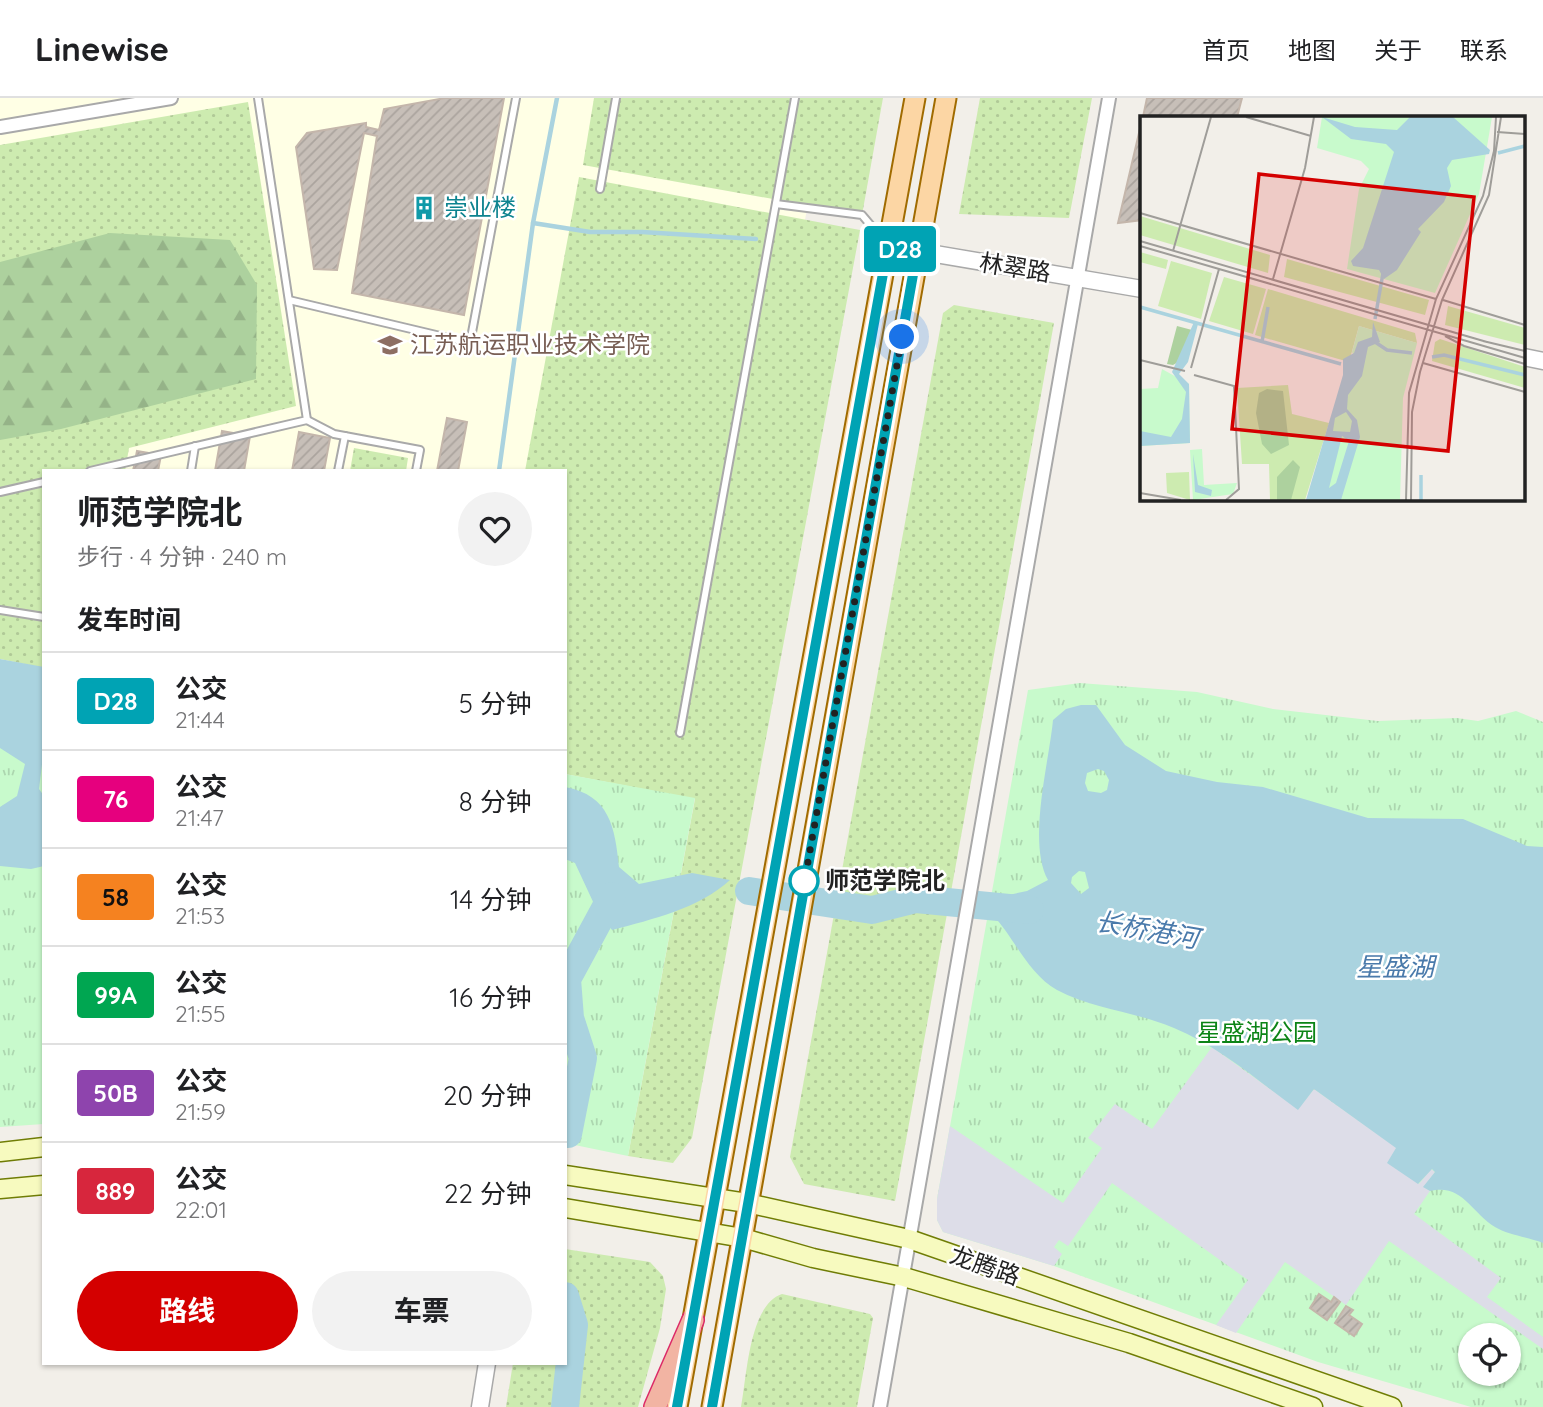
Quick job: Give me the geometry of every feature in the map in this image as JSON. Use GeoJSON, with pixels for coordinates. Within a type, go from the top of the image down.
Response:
{"type":"FeatureCollection","features":[{"type":"Feature","properties":{"kind":"highway"},"geometry":{"type":"LineString","coordinates":[[655,1407],[693,1320]]}},
{"type":"Feature","properties":{"kind":"main road"},"geometry":{"type":"LineString","coordinates":[[677,1407],[915,98]]}},
{"type":"Feature","properties":{"kind":"main road"},"geometry":{"type":"LineString","coordinates":[[712,1407],[946,98]]}},
{"type":"Feature","properties":{"kind":"main road"},"geometry":{"type":"LineString","coordinates":[[0,1152],[42,1147]]}},
{"type":"Feature","properties":{"kind":"main road","name":"龙腾路"},"geometry":{"type":"LineString","coordinates":[[567,1175],[717,1197],[909,1239],[1392,1407]]}},
{"type":"Feature","properties":{"kind":"main road"},"geometry":{"type":"LineString","coordinates":[[0,1189],[42,1185]]}},
{"type":"Feature","properties":{"kind":"main road","name":"龙腾路"},"geometry":{"type":"LineString","coordinates":[[567,1208],[743,1238],[813,1258],[904,1277],[1129,1343],[1313,1407]]}},
{"type":"Feature","properties":{"kind":"street"},"geometry":{"type":"LineString","coordinates":[[0,127],[172,98]]}},
{"type":"Feature","properties":{"kind":"street"},"geometry":{"type":"LineString","coordinates":[[880,1407],[1109,98]]}},
{"type":"Feature","properties":{"kind":"street","name":"林翠路"},"geometry":{"type":"LineString","coordinates":[[888,246],[1140,289]]}},
{"type":"Feature","properties":{"kind":"street"},"geometry":{"type":"LineString","coordinates":[[480,1407],[487,1365]]}},
{"type":"Feature","properties":{"kind":"lane"},"geometry":{"type":"LineString","coordinates":[[258,98],[307,420]]}},
{"type":"Feature","properties":{"kind":"lane"},"geometry":{"type":"LineString","coordinates":[[289,300],[470,343],[516,98]]}},
{"type":"Feature","properties":{"kind":"lane"},"geometry":{"type":"LineString","coordinates":[[600,189],[616,98]]}},
{"type":"Feature","properties":{"kind":"lane"},"geometry":{"type":"LineString","coordinates":[[681,733],[795,98]]}},
{"type":"Feature","properties":{"kind":"lane"},"geometry":{"type":"LineString","coordinates":[[776,204],[862,215],[888,246]]}},
{"type":"Feature","properties":{"kind":"lane"},"geometry":{"type":"LineString","coordinates":[[103,469],[307,420],[334,434],[420,450],[416,469]]}},
{"type":"Feature","properties":{"kind":"lane"},"geometry":{"type":"LineString","coordinates":[[338,469],[345,436]]}},
{"type":"Feature","properties":{"kind":"lane"},"geometry":{"type":"LineString","coordinates":[[191,469],[195,446]]}},
{"type":"Feature","properties":{"kind":"lane"},"geometry":{"type":"LineString","coordinates":[[0,492],[42,482]]}},
{"type":"Feature","properties":{"kind":"lane"},"geometry":{"type":"LineString","coordinates":[[0,610],[42,617]]}},
{"type":"Feature","properties":{"kind":"shaded area","name":"江苏航运职业技术学院"},"geometry":{"type":"Polygon","coordinates":[[[0,98],[826,98],[805,220],[567,769],[567,469],[42,469],[42,686],[0,677],[0,98]]]}},
{"type":"Feature","properties":{"kind":"shaded area"},"geometry":{"type":"Polygon","coordinates":[[[1212,1047],[1298,1109],[1314,1089],[1397,1148],[1419,1184],[1431,1169],[1435,1172],[1424,1187],[1430,1191],[1414,1214],[1501,1278],[1487,1297],[1543,1337],[1543,1349],[1521,1334],[1521,1323],[1506,1323],[1389,1241],[1346,1305],[1285,1262],[1236,1333],[1216,1325],[1248,1280],[1112,1183],[1068,1246],[1059,1240],[1054,1247],[1062,1254],[1054,1266],[943,1232],[937,1220],[937,1199],[950,1126],[1063,1203],[1102,1148],[1088,1138],[1115,1104],[1152,1129],[1212,1047]]]}},
{"type":"Feature","properties":{"kind":"green space"},"geometry":{"type":"Polygon","coordinates":[[[594,98],[883,98],[862,215],[583,165],[594,98]]]}},
{"type":"Feature","properties":{"kind":"green space"},"geometry":{"type":"Polygon","coordinates":[[[980,98],[1092,98],[1069,218],[959,214],[980,98]]]}},
{"type":"Feature","properties":{"kind":"green space"},"geometry":{"type":"Polygon","coordinates":[[[248,102],[296,406],[129,448],[125,469],[42,469],[42,668],[0,659],[0,145],[248,102]]]}},
{"type":"Feature","properties":{"kind":"green space"},"geometry":{"type":"Polygon","coordinates":[[[579,177],[860,230],[692,1138],[673,1163],[628,1156],[695,799],[567,774],[567,469],[525,469],[579,177]]]}},
{"type":"Feature","properties":{"kind":"green space"},"geometry":{"type":"Polygon","coordinates":[[[110,233],[230,240],[257,285],[256,379],[61,429],[0,440],[0,262],[110,233]]]}},
{"type":"Feature","properties":{"kind":"green space"},"geometry":{"type":"Polygon","coordinates":[[[954,305],[1054,323],[895,1201],[804,1184],[790,1157],[943,313],[954,305]]]}},
{"type":"Feature","properties":{"kind":"green space"},"geometry":{"type":"Polygon","coordinates":[[[354,448],[408,458],[406,469],[350,469],[354,448]]]}},
{"type":"Feature","properties":{"kind":"green space"},"geometry":{"type":"Polygon","coordinates":[[[0,677],[42,686],[42,1124],[0,1127],[0,677]]]}},
{"type":"Feature","properties":{"kind":"green space","name":"星盛湖公园"},"geometry":{"type":"Polygon","coordinates":[[[1080,683],[1197,692],[1273,709],[1378,721],[1457,718],[1478,721],[1516,711],[1543,722],[1543,1407],[1471,1407],[1318,1362],[1054,1266],[943,1232],[937,1220],[937,1199],[1028,690],[1080,683]]]}},
{"type":"Feature","properties":{"kind":"green space"},"geometry":{"type":"Polygon","coordinates":[[[567,774],[695,798],[628,1156],[567,1143],[567,774]]]}},
{"type":"Feature","properties":{"kind":"green space"},"geometry":{"type":"Polygon","coordinates":[[[567,1249],[650,1262],[663,1276],[666,1289],[660,1328],[638,1407],[506,1407],[513,1365],[567,1365],[567,1249]]]}},
{"type":"Feature","properties":{"kind":"green space"},"geometry":{"type":"Polygon","coordinates":[[[782,1294],[870,1314],[873,1318],[857,1407],[741,1407],[756,1326],[771,1301],[782,1294]]]}},
{"type":"Feature","properties":{"kind":"water"},"geometry":{"type":"Polygon","coordinates":[[[0,659],[42,667],[42,764],[39,789],[42,793],[42,866],[31,869],[0,866],[0,807],[17,796],[25,764],[0,748],[0,659]]]}},
{"type":"Feature","properties":{"kind":"water","name":"星盛湖"},"geometry":{"type":"Polygon","coordinates":[[[1096,705],[1125,745],[1166,771],[1217,782],[1263,787],[1368,818],[1463,819],[1527,846],[1543,847],[1543,1243],[1495,1227],[1465,1200],[1450,1191],[1430,1191],[1423,1187],[1435,1172],[1432,1169],[1418,1184],[1387,1163],[1396,1148],[1314,1089],[1298,1110],[1238,1065],[1191,1036],[1160,1023],[1100,1006],[1057,990],[1029,965],[992,914],[994,898],[1027,891],[1048,880],[1039,845],[1041,802],[1053,720],[1066,709],[1096,705]],[[1098,769],[1087,773],[1085,783],[1088,791],[1101,793],[1107,790],[1109,780],[1104,771],[1098,769]],[[1079,871],[1072,877],[1071,883],[1081,894],[1089,888],[1085,872],[1079,871]]]}},
{"type":"Feature","properties":{"kind":"water"},"geometry":{"type":"Polygon","coordinates":[[[567,788],[592,797],[601,806],[612,827],[619,867],[639,884],[692,873],[730,880],[689,906],[612,930],[595,906],[575,863],[567,860],[567,788]]]}},
{"type":"Feature","properties":{"kind":"building","name":"崇业楼"},"geometry":{"type":"Polygon","coordinates":[[[445,98],[504,98],[464,315],[352,293],[377,136],[364,133],[337,270],[314,269],[296,147],[307,133],[366,123],[366,127],[379,130],[384,109],[445,98]]]}},
{"type":"Feature","properties":{"kind":"building"},"geometry":{"type":"Polygon","coordinates":[[[1147,98],[1242,98],[1237,116],[1143,116],[1147,98]]]}},
{"type":"Feature","properties":{"kind":"building"},"geometry":{"type":"Polygon","coordinates":[[[1140,129],[1140,220],[1118,223],[1140,129]]]}},
{"type":"Feature","properties":{"kind":"building"},"geometry":{"type":"Polygon","coordinates":[[[447,418],[467,422],[458,469],[437,469],[447,418]]]}},
{"type":"Feature","properties":{"kind":"building"},"geometry":{"type":"Polygon","coordinates":[[[222,431],[250,436],[244,469],[215,469],[222,431]]]}},
{"type":"Feature","properties":{"kind":"building"},"geometry":{"type":"Polygon","coordinates":[[[299,432],[330,438],[324,469],[292,469],[299,432]]]}},
{"type":"Feature","properties":{"kind":"building"},"geometry":{"type":"Polygon","coordinates":[[[137,451],[161,455],[158,469],[133,469],[137,451]]]}},
{"type":"Feature","properties":{"kind":"building"},"geometry":{"type":"Polygon","coordinates":[[[1319,1294],[1331,1302],[1334,1297],[1340,1302],[1327,1320],[1310,1308],[1319,1294]]]}},
{"type":"Feature","properties":{"kind":"building"},"geometry":{"type":"Polygon","coordinates":[[[1346,1306],[1353,1310],[1349,1315],[1362,1324],[1354,1336],[1335,1323],[1346,1306]]]}},
{"type":"Feature","properties":{"kind":"waterway"},"geometry":{"type":"LineString","coordinates":[[499,469],[533,223],[557,98]]}},
{"type":"Feature","properties":{"kind":"waterway"},"geometry":{"type":"LineString","coordinates":[[533,223],[590,232],[642,232],[756,239]]}},
{"type":"Feature","properties":{"kind":"waterway","name":"长桥港河"},"geometry":{"type":"LineString","coordinates":[[749,891],[872,910],[916,899],[1030,910]]}},
{"type":"Feature","properties":{"kind":"waterway"},"geometry":{"type":"LineString","coordinates":[[568,1134],[583,1058],[570,1018],[567,979],[612,896]]}},
{"type":"Feature","properties":{"kind":"waterway"},"geometry":{"type":"LineString","coordinates":[[565,1407],[574,1325],[567,1302]]}},
{"type":"Feature","properties":{"kind":"bus line","name":"D28"},"geometry":{"type":"LineString","coordinates":[[677,1407],[724,1161],[888,246],[917,252],[712,1407]]}},
{"type":"Feature","properties":{"kind":"place","name":"崇业楼"},"geometry":{"type":"Point","coordinates":[424,208]}},
{"type":"Feature","properties":{"kind":"place","name":"江苏航运职业技术学院"},"geometry":{"type":"Point","coordinates":[390,345]}},
{"type":"Feature","properties":{"kind":"place","name":"师范学院北"},"geometry":{"type":"Point","coordinates":[804,881]}},
{"type":"Feature","properties":{"kind":"route"},"geometry":{"type":"LineString","coordinates":[[804,881],[804,884],[902,337]]}}]}
